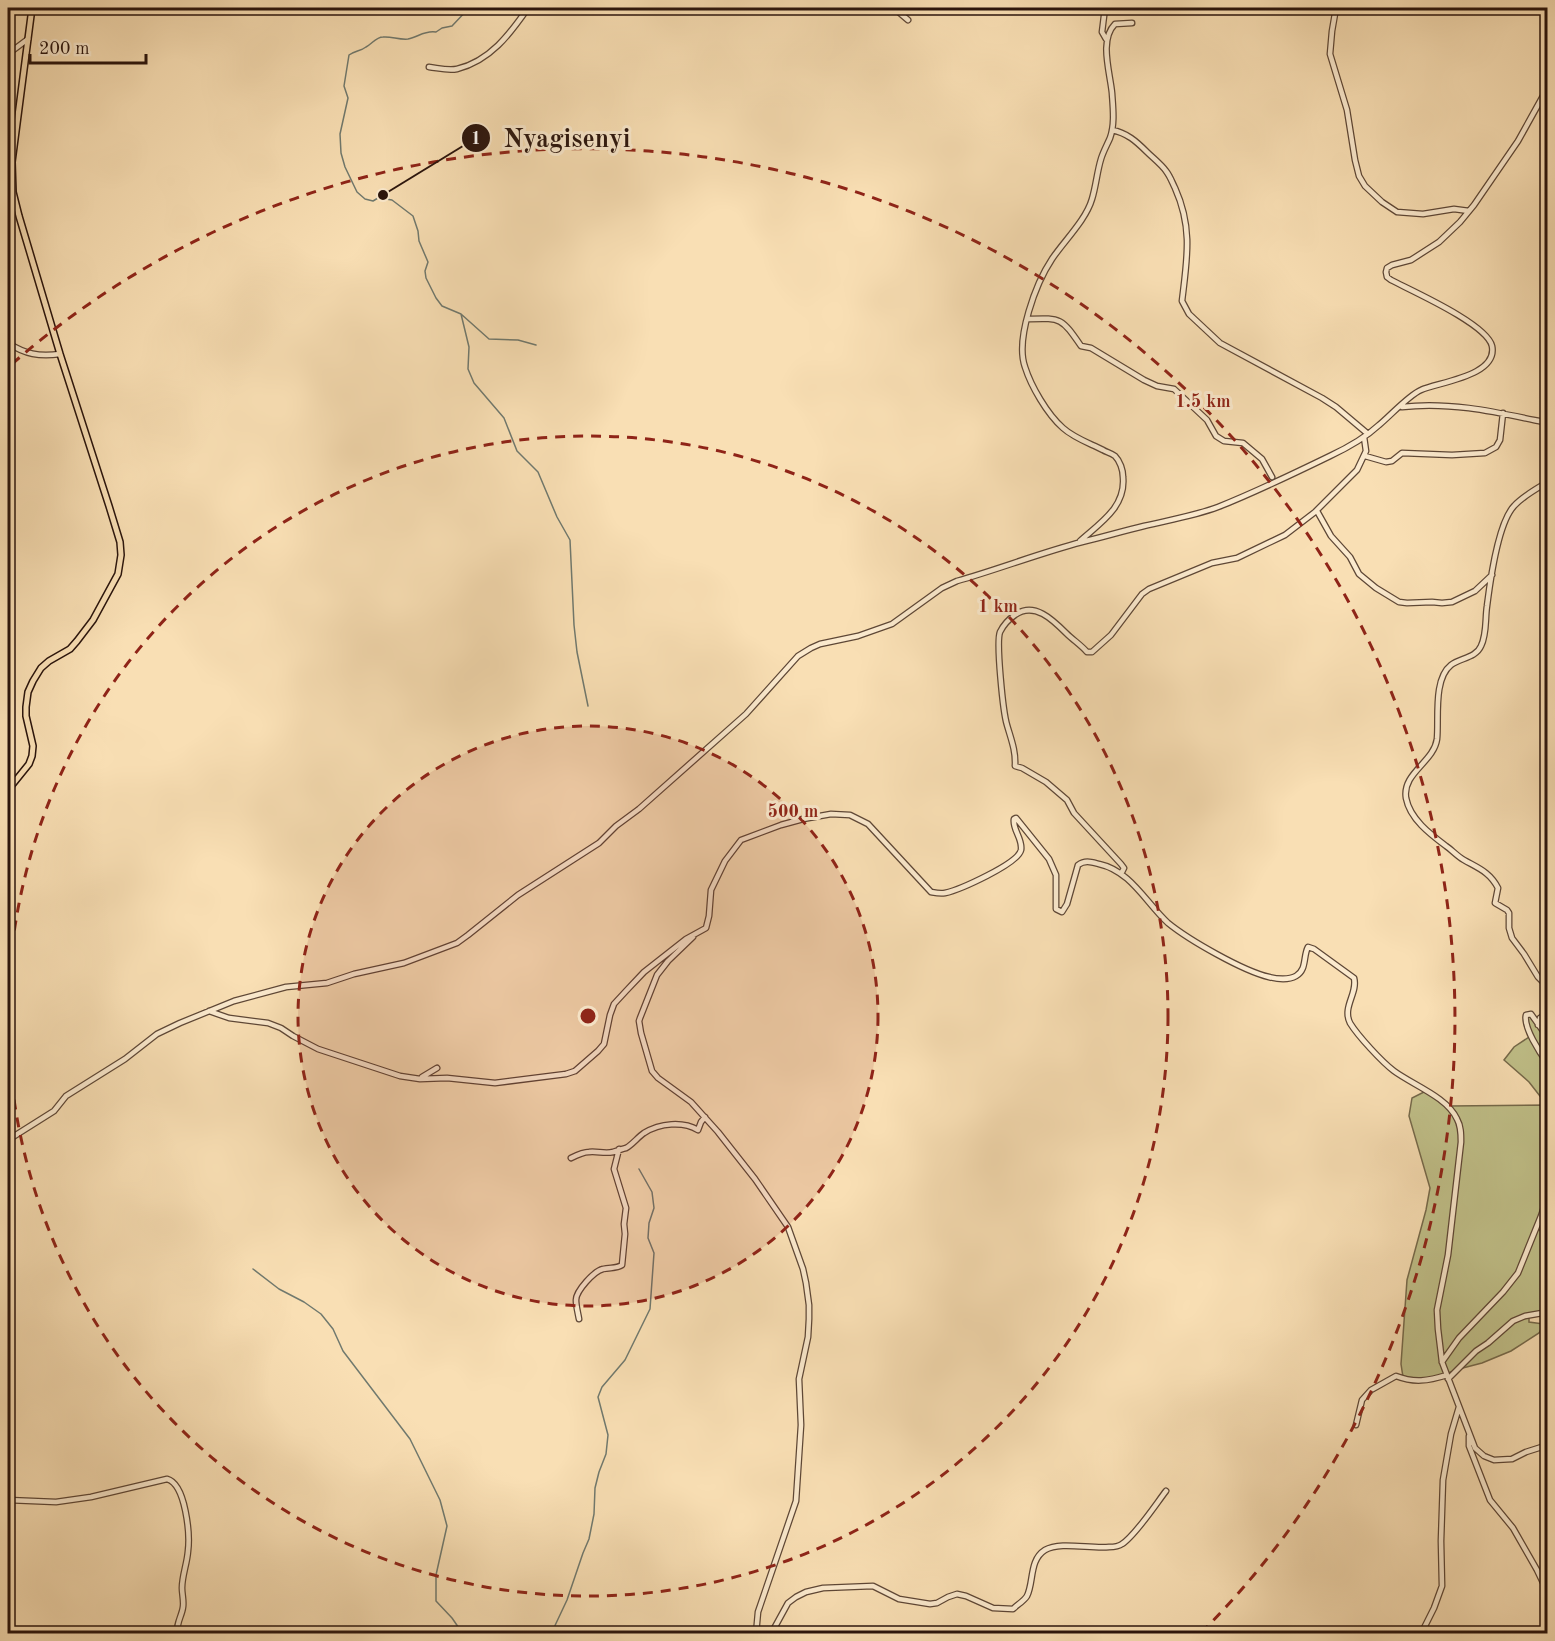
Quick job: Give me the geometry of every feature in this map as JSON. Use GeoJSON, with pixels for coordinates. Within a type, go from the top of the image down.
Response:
{"type":"FeatureCollection","features":[{"type":"Feature","properties":{"kind":"main road"},"geometry":{"type":"LineString","coordinates":[[8,790],[29,764],[32,756],[33,746],[26,707],[28,692],[33,681],[41,668],[49,661],[70,649],[93,620],[121,564],[120,542],[19,216],[12,177],[32,8]]}},
{"type":"Feature","properties":{"kind":"street"},"geometry":{"type":"LineString","coordinates":[[429,68],[456,69],[480,59],[506,39],[528,8]]}},
{"type":"Feature","properties":{"kind":"street"},"geometry":{"type":"LineString","coordinates":[[894,8],[908,20]]}},
{"type":"Feature","properties":{"kind":"street"},"geometry":{"type":"LineString","coordinates":[[1105,8],[1102,32],[1106,39]]}},
{"type":"Feature","properties":{"kind":"street"},"geometry":{"type":"LineString","coordinates":[[1336,8],[1330,54],[1347,110],[1359,176],[1365,186],[1397,212],[1423,214],[1454,209],[1469,211]]}},
{"type":"Feature","properties":{"kind":"street"},"geometry":{"type":"LineString","coordinates":[[1078,543],[1116,508],[1124,487],[1123,474],[1114,455],[1075,436],[1063,428],[1052,416],[1033,385],[1024,365],[1022,353],[1027,319],[1036,291],[1052,259],[1066,242],[1090,203],[1101,159],[1112,130],[1113,106],[1105,48],[1106,39],[1115,24],[1132,23]]}},
{"type":"Feature","properties":{"kind":"street"},"geometry":{"type":"LineString","coordinates":[[8,54],[28,39]]}},
{"type":"Feature","properties":{"kind":"street"},"geometry":{"type":"LineString","coordinates":[[8,1140],[54,1111],[66,1096],[125,1059],[157,1034],[209,1011],[234,1001],[286,987],[327,983],[354,974],[405,963],[457,943],[518,895],[598,843],[639,809],[746,714],[798,656],[812,648],[892,624],[942,588],[957,581],[1078,543],[1217,508],[1332,455],[1366,435],[1418,392],[1463,378],[1483,367],[1490,360],[1492,346],[1478,328],[1442,306],[1391,280],[1387,277],[1386,272],[1387,268],[1392,265],[1411,260],[1439,242],[1469,211],[1518,141],[1548,87]]}},
{"type":"Feature","properties":{"kind":"street"},"geometry":{"type":"LineString","coordinates":[[1112,130],[1131,137],[1167,171],[1180,199],[1187,228],[1188,246],[1182,301],[1189,314],[1220,343],[1329,402],[1366,435],[1365,456],[1358,470],[1317,511],[1285,535],[1238,558],[1212,562],[1149,589],[1111,635],[1092,652],[1088,652],[1048,617],[1032,610],[1022,610],[1001,630],[998,649],[1007,725],[1013,744],[1015,766],[1046,782],[1067,800],[1074,813],[1124,868],[1121,874]]}},
{"type":"Feature","properties":{"kind":"street"},"geometry":{"type":"LineString","coordinates":[[1027,319],[1053,318],[1066,324],[1081,346],[1091,348],[1144,380],[1174,389],[1207,420],[1216,436],[1224,441],[1243,443],[1262,459],[1272,477]]}},
{"type":"Feature","properties":{"kind":"street"},"geometry":{"type":"LineString","coordinates":[[8,343],[28,354],[39,356],[60,354]]}},
{"type":"Feature","properties":{"kind":"street"},"geometry":{"type":"LineString","coordinates":[[1400,407],[1434,404],[1503,413],[1548,423]]}},
{"type":"Feature","properties":{"kind":"street"},"geometry":{"type":"LineString","coordinates":[[1365,456],[1386,462],[1392,461],[1402,453],[1452,455],[1485,453],[1496,447],[1500,440],[1503,413]]}},
{"type":"Feature","properties":{"kind":"street"},"geometry":{"type":"LineString","coordinates":[[1548,482],[1523,497],[1512,508],[1503,525],[1492,575],[1481,648],[1473,655],[1452,664],[1446,671],[1440,686],[1436,708],[1437,740],[1433,750],[1407,784],[1406,796],[1409,806],[1432,836],[1458,856],[1492,877],[1498,888],[1495,903],[1507,910],[1509,914],[1512,938],[1538,977],[1548,987]]}},
{"type":"Feature","properties":{"kind":"street"},"geometry":{"type":"LineString","coordinates":[[1317,511],[1331,536],[1350,557],[1359,574],[1399,602],[1452,602],[1475,591],[1492,575]]}},
{"type":"Feature","properties":{"kind":"street"},"geometry":{"type":"LineString","coordinates":[[209,1011],[229,1018],[268,1023],[327,1053],[400,1076],[495,1083],[566,1074],[575,1071],[604,1044],[614,1004],[644,972],[686,939],[706,928],[711,890],[725,861],[741,840],[803,819],[831,814],[850,815],[868,824],[931,892],[938,894],[946,893],[1003,868],[1018,856],[1021,847],[1013,823],[1016,818],[1049,859],[1056,875],[1056,909],[1059,911],[1062,912],[1067,904],[1078,865],[1091,861],[1107,865],[1121,874],[1141,892],[1167,922],[1210,950],[1254,972],[1285,979],[1297,975],[1304,967],[1305,951],[1308,947],[1353,978],[1354,994],[1348,1006],[1348,1014],[1354,1028],[1393,1070],[1438,1098],[1451,1110],[1460,1127],[1461,1142],[1448,1255],[1437,1310],[1442,1362],[1475,1448],[1484,1456],[1494,1460],[1512,1460],[1526,1452],[1548,1445]]}},
{"type":"Feature","properties":{"kind":"street"},"geometry":{"type":"LineString","coordinates":[[697,934],[668,961],[657,975],[643,1009],[639,1025],[652,1071],[691,1102],[705,1117],[755,1179],[788,1227],[803,1269],[808,1299],[808,1337],[799,1379],[801,1425],[796,1501],[758,1612],[756,1634]]}},
{"type":"Feature","properties":{"kind":"street"},"geometry":{"type":"LineString","coordinates":[[1538,1025],[1540,1018],[1548,1013]]}},
{"type":"Feature","properties":{"kind":"street"},"geometry":{"type":"LineString","coordinates":[[1548,1038],[1531,1014],[1526,1015],[1525,1021],[1541,1055],[1548,1064]]}},
{"type":"Feature","properties":{"kind":"street"},"geometry":{"type":"LineString","coordinates":[[420,1079],[437,1068]]}},
{"type":"Feature","properties":{"kind":"street"},"geometry":{"type":"LineString","coordinates":[[571,1158],[588,1152],[612,1152],[627,1148],[646,1132],[656,1127],[672,1124],[693,1126],[698,1130],[705,1117]]}},
{"type":"Feature","properties":{"kind":"street"},"geometry":{"type":"LineString","coordinates":[[579,1319],[576,1299],[578,1293],[590,1278],[603,1269],[619,1268],[622,1265],[626,1208],[614,1169],[619,1149]]}},
{"type":"Feature","properties":{"kind":"street"},"geometry":{"type":"LineString","coordinates":[[1442,1362],[1459,1338],[1518,1273],[1548,1196]]}},
{"type":"Feature","properties":{"kind":"street"},"geometry":{"type":"LineString","coordinates":[[1356,1425],[1362,1400],[1371,1390],[1396,1376],[1415,1382],[1448,1377],[1513,1321],[1525,1316],[1548,1312]]}},
{"type":"Feature","properties":{"kind":"street"},"geometry":{"type":"LineString","coordinates":[[1421,1634],[1442,1586],[1443,1480],[1451,1434],[1459,1407]]}},
{"type":"Feature","properties":{"kind":"street"},"geometry":{"type":"LineString","coordinates":[[1468,1430],[1469,1446],[1490,1500],[1513,1528],[1548,1593]]}},
{"type":"Feature","properties":{"kind":"street"},"geometry":{"type":"LineString","coordinates":[[8,1500],[56,1502],[171,1480],[183,1502],[188,1530],[188,1550],[182,1587],[183,1605],[177,1629],[178,1634]]}},
{"type":"Feature","properties":{"kind":"street"},"geometry":{"type":"LineString","coordinates":[[771,1634],[788,1604],[796,1597],[806,1592],[834,1587],[873,1586],[899,1599],[930,1604],[957,1594],[993,1608],[1013,1609],[1026,1597],[1035,1562],[1043,1551],[1062,1545],[1099,1548],[1120,1546],[1129,1539],[1166,1491]]}},
{"type":"Feature","properties":{"kind":"green space"},"geometry":{"type":"Polygon","coordinates":[[[1531,1014],[1547,1036],[1547,1105],[1529,1082],[1504,1060],[1514,1047],[1532,1035],[1526,1015],[1531,1014]]]}},
{"type":"Feature","properties":{"kind":"green space"},"geometry":{"type":"Polygon","coordinates":[[[1428,1090],[1449,1106],[1547,1105],[1547,1198],[1536,1229],[1547,1232],[1547,1309],[1529,1317],[1529,1322],[1544,1324],[1539,1333],[1511,1351],[1432,1379],[1403,1377],[1401,1364],[1407,1280],[1430,1188],[1409,1116],[1412,1098],[1428,1090]]]}},
{"type":"Feature","properties":{"kind":"waterway"},"geometry":{"type":"LineString","coordinates":[[469,8],[452,26],[408,39],[381,37],[349,55],[344,86],[348,98],[340,134],[341,153],[357,192],[365,199],[373,201],[383,195],[413,216],[419,241],[428,262],[425,271],[426,278],[442,306],[461,314],[489,339],[518,340],[536,345]]}},
{"type":"Feature","properties":{"kind":"waterway"},"geometry":{"type":"LineString","coordinates":[[461,314],[469,347],[468,369],[474,383],[504,418],[517,451],[538,472],[557,517],[570,540],[574,625],[588,706]]}},
{"type":"Feature","properties":{"kind":"waterway"},"geometry":{"type":"LineString","coordinates":[[551,1634],[567,1600],[589,1539],[594,1514],[595,1488],[606,1454],[608,1435],[598,1397],[602,1387],[625,1360],[650,1309],[654,1253],[648,1238],[649,1223],[654,1208],[652,1192],[639,1169]]}},
{"type":"Feature","properties":{"kind":"waterway"},"geometry":{"type":"LineString","coordinates":[[253,1269],[279,1289],[321,1314],[333,1329],[343,1351],[410,1439],[440,1500],[447,1526],[436,1575],[436,1601],[463,1634]]}},
{"type":"Feature","properties":{"kind":"place","name":"Nyagisenyi"},"geometry":{"type":"Point","coordinates":[383,195]}}]}
